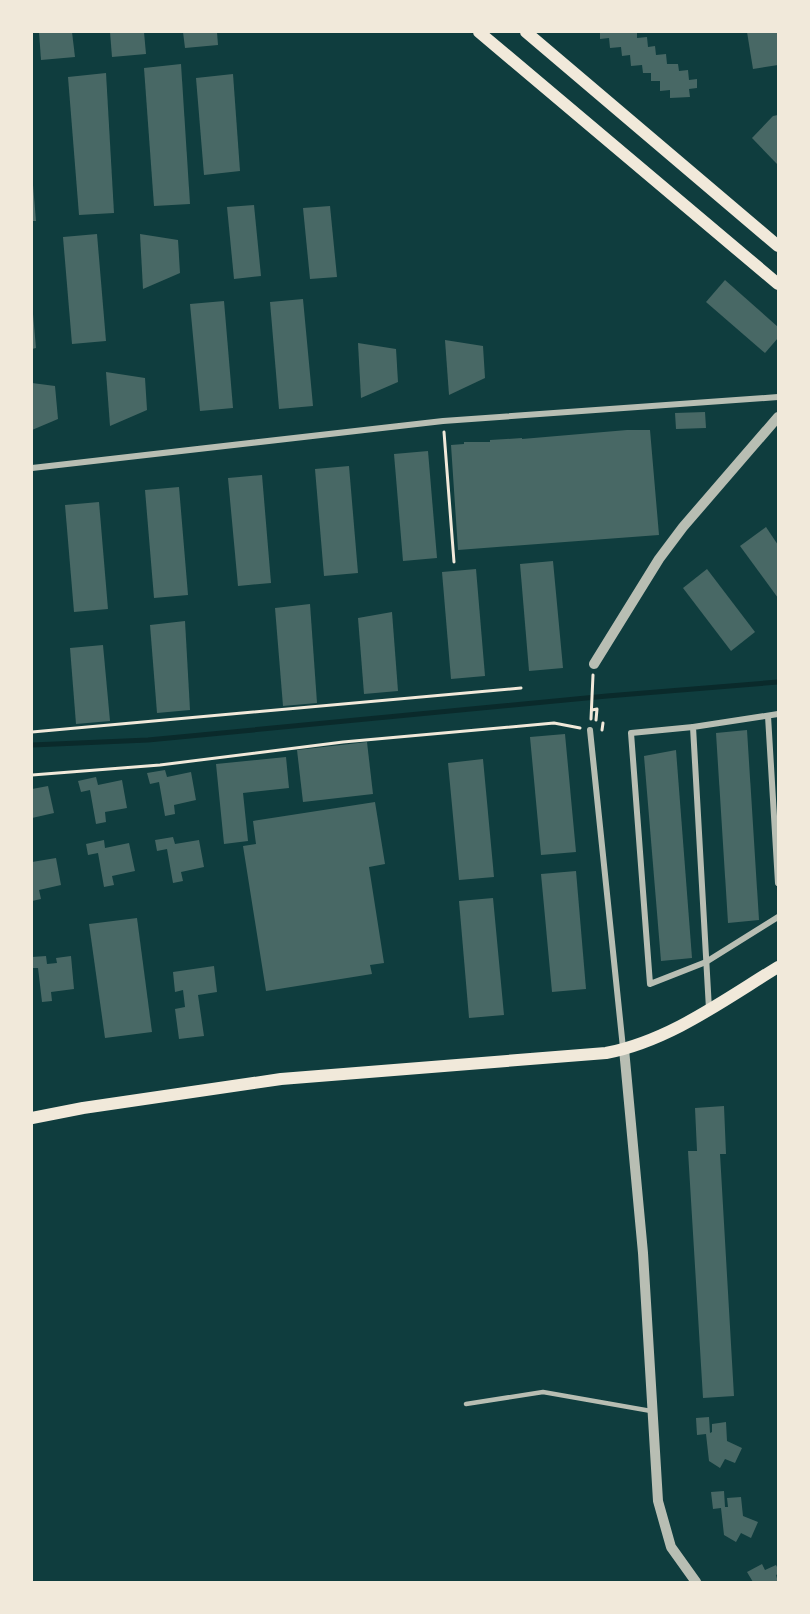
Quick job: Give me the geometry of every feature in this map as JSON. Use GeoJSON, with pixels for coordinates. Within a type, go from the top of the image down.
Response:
{"type":"FeatureCollection","features":[{"type":"Feature","properties":{"kind":"main road"},"geometry":{"type":"LineString","coordinates":[[479,32],[778,284]]}},
{"type":"Feature","properties":{"kind":"main road"},"geometry":{"type":"LineString","coordinates":[[534,34],[778,246]]}},
{"type":"Feature","properties":{"kind":"main road"},"geometry":{"type":"LineString","coordinates":[[32,1118],[83,1108],[281,1079],[606,1053],[624,1049],[689,1022],[778,967]]}},
{"type":"Feature","properties":{"kind":"street"},"geometry":{"type":"LineString","coordinates":[[32,468],[443,421],[778,397]]}},
{"type":"Feature","properties":{"kind":"street"},"geometry":{"type":"LineString","coordinates":[[594,664],[659,559],[683,527],[778,417]]}},
{"type":"Feature","properties":{"kind":"street"},"geometry":{"type":"LineString","coordinates":[[778,714],[693,727],[631,733],[651,984],[706,962],[778,916]]}},
{"type":"Feature","properties":{"kind":"street"},"geometry":{"type":"LineString","coordinates":[[768,716],[778,883]]}},
{"type":"Feature","properties":{"kind":"street"},"geometry":{"type":"LineString","coordinates":[[693,727],[709,1010]]}},
{"type":"Feature","properties":{"kind":"street"},"geometry":{"type":"LineString","coordinates":[[590,730],[643,1253],[658,1501],[671,1547],[696,1582]]}},
{"type":"Feature","properties":{"kind":"lane"},"geometry":{"type":"LineString","coordinates":[[466,1404],[543,1392],[653,1412]]}},
{"type":"Feature","properties":{"kind":"path"},"geometry":{"type":"LineString","coordinates":[[443,421],[454,562]]}},
{"type":"Feature","properties":{"kind":"path"},"geometry":{"type":"LineString","coordinates":[[32,775],[160,765],[343,742],[554,723],[590,730],[594,664]]}},
{"type":"Feature","properties":{"kind":"path"},"geometry":{"type":"LineString","coordinates":[[32,732],[521,688]]}},
{"type":"Feature","properties":{"kind":"building"},"geometry":{"type":"Polygon","coordinates":[[[39,32],[72,32],[75,57],[41,60],[39,32]]]}},
{"type":"Feature","properties":{"kind":"building"},"geometry":{"type":"Polygon","coordinates":[[[110,32],[144,32],[146,54],[112,57],[110,32]]]}},
{"type":"Feature","properties":{"kind":"building"},"geometry":{"type":"Polygon","coordinates":[[[183,32],[217,32],[218,45],[185,48],[183,32]]]}},
{"type":"Feature","properties":{"kind":"building"},"geometry":{"type":"Polygon","coordinates":[[[600,32],[637,32],[637,38],[647,37],[648,47],[655,46],[656,55],[666,54],[667,64],[678,64],[679,71],[688,70],[689,80],[697,79],[697,88],[689,89],[690,97],[670,98],[670,90],[660,91],[660,81],[651,81],[651,73],[643,73],[642,65],[631,66],[630,55],[622,56],[621,47],[610,48],[609,38],[600,39],[600,32]]]}},
{"type":"Feature","properties":{"kind":"building"},"geometry":{"type":"Polygon","coordinates":[[[747,32],[778,32],[778,65],[753,69],[747,32]]]}},
{"type":"Feature","properties":{"kind":"building"},"geometry":{"type":"Polygon","coordinates":[[[181,64],[190,204],[154,206],[144,68],[181,64]]]}},
{"type":"Feature","properties":{"kind":"building"},"geometry":{"type":"Polygon","coordinates":[[[106,73],[114,213],[79,215],[68,77],[106,73]]]}},
{"type":"Feature","properties":{"kind":"building"},"geometry":{"type":"Polygon","coordinates":[[[233,74],[240,171],[204,175],[196,78],[233,74]]]}},
{"type":"Feature","properties":{"kind":"building"},"geometry":{"type":"Polygon","coordinates":[[[778,115],[778,165],[752,138],[773,116],[778,115]]]}},
{"type":"Feature","properties":{"kind":"building"},"geometry":{"type":"Polygon","coordinates":[[[33,185],[36,221],[32,221],[33,185]]]}},
{"type":"Feature","properties":{"kind":"building"},"geometry":{"type":"Polygon","coordinates":[[[254,205],[261,276],[234,279],[227,207],[254,205]]]}},
{"type":"Feature","properties":{"kind":"building"},"geometry":{"type":"Polygon","coordinates":[[[330,206],[337,277],[310,279],[303,208],[330,206]]]}},
{"type":"Feature","properties":{"kind":"building"},"geometry":{"type":"Polygon","coordinates":[[[97,234],[106,341],[72,344],[63,237],[97,234]]]}},
{"type":"Feature","properties":{"kind":"building"},"geometry":{"type":"Polygon","coordinates":[[[140,234],[178,240],[180,273],[143,289],[140,234]]]}},
{"type":"Feature","properties":{"kind":"building"},"geometry":{"type":"Polygon","coordinates":[[[725,280],[778,327],[778,338],[765,353],[706,302],[725,280]]]}},
{"type":"Feature","properties":{"kind":"building"},"geometry":{"type":"Polygon","coordinates":[[[303,299],[313,406],[279,409],[270,302],[303,299]]]}},
{"type":"Feature","properties":{"kind":"building"},"geometry":{"type":"Polygon","coordinates":[[[224,301],[233,408],[200,411],[190,304],[224,301]]]}},
{"type":"Feature","properties":{"kind":"building"},"geometry":{"type":"Polygon","coordinates":[[[32,315],[36,348],[32,349],[32,315]]]}},
{"type":"Feature","properties":{"kind":"building"},"geometry":{"type":"Polygon","coordinates":[[[445,340],[483,346],[485,378],[449,395],[445,340]]]}},
{"type":"Feature","properties":{"kind":"building"},"geometry":{"type":"Polygon","coordinates":[[[358,343],[396,349],[398,382],[361,398],[358,343]]]}},
{"type":"Feature","properties":{"kind":"building"},"geometry":{"type":"Polygon","coordinates":[[[106,372],[145,378],[147,410],[110,426],[106,372]]]}},
{"type":"Feature","properties":{"kind":"building"},"geometry":{"type":"Polygon","coordinates":[[[32,383],[55,386],[58,419],[32,430],[32,383]]]}},
{"type":"Feature","properties":{"kind":"building"},"geometry":{"type":"Polygon","coordinates":[[[705,412],[706,428],[676,429],[675,413],[705,412]]]}},
{"type":"Feature","properties":{"kind":"building"},"geometry":{"type":"Polygon","coordinates":[[[650,430],[659,535],[458,550],[451,445],[464,444],[464,442],[490,442],[490,440],[650,430]]]}},
{"type":"Feature","properties":{"kind":"building"},"geometry":{"type":"Polygon","coordinates":[[[428,451],[437,558],[403,561],[394,454],[428,451]]]}},
{"type":"Feature","properties":{"kind":"building"},"geometry":{"type":"Polygon","coordinates":[[[349,466],[358,573],[324,576],[315,469],[349,466]]]}},
{"type":"Feature","properties":{"kind":"building"},"geometry":{"type":"Polygon","coordinates":[[[262,475],[271,583],[238,586],[228,478],[262,475]]]}},
{"type":"Feature","properties":{"kind":"building"},"geometry":{"type":"Polygon","coordinates":[[[179,487],[188,595],[154,598],[145,490],[179,487]]]}},
{"type":"Feature","properties":{"kind":"building"},"geometry":{"type":"Polygon","coordinates":[[[99,502],[108,609],[74,612],[65,505],[99,502]]]}},
{"type":"Feature","properties":{"kind":"building"},"geometry":{"type":"Polygon","coordinates":[[[766,527],[778,545],[778,598],[740,546],[766,527]]]}},
{"type":"Feature","properties":{"kind":"building"},"geometry":{"type":"Polygon","coordinates":[[[553,561],[563,668],[529,671],[520,564],[553,561]]]}},
{"type":"Feature","properties":{"kind":"building"},"geometry":{"type":"Polygon","coordinates":[[[476,569],[485,676],[451,679],[442,572],[476,569]]]}},
{"type":"Feature","properties":{"kind":"building"},"geometry":{"type":"Polygon","coordinates":[[[707,569],[755,632],[731,651],[683,588],[707,569]]]}},
{"type":"Feature","properties":{"kind":"building"},"geometry":{"type":"Polygon","coordinates":[[[310,604],[317,703],[283,706],[275,608],[310,604]]]}},
{"type":"Feature","properties":{"kind":"building"},"geometry":{"type":"Polygon","coordinates":[[[392,612],[398,691],[364,694],[358,618],[392,612]]]}},
{"type":"Feature","properties":{"kind":"building"},"geometry":{"type":"Polygon","coordinates":[[[185,621],[190,710],[157,713],[150,625],[185,621]]]}},
{"type":"Feature","properties":{"kind":"building"},"geometry":{"type":"Polygon","coordinates":[[[103,645],[110,721],[76,724],[70,648],[103,645]]]}},
{"type":"Feature","properties":{"kind":"building"},"geometry":{"type":"Polygon","coordinates":[[[747,730],[759,920],[728,923],[716,733],[747,730]]]}},
{"type":"Feature","properties":{"kind":"building"},"geometry":{"type":"Polygon","coordinates":[[[565,734],[576,852],[541,855],[530,737],[565,734]]]}},
{"type":"Feature","properties":{"kind":"building"},"geometry":{"type":"Polygon","coordinates":[[[367,742],[373,794],[303,802],[297,750],[367,742]]]}},
{"type":"Feature","properties":{"kind":"building"},"geometry":{"type":"Polygon","coordinates":[[[676,750],[692,958],[661,961],[644,756],[676,750]]]}},
{"type":"Feature","properties":{"kind":"building"},"geometry":{"type":"Polygon","coordinates":[[[286,757],[289,788],[243,793],[248,841],[224,844],[216,764],[286,757]]]}},
{"type":"Feature","properties":{"kind":"building"},"geometry":{"type":"Polygon","coordinates":[[[483,759],[494,877],[459,880],[448,763],[483,759]]]}},
{"type":"Feature","properties":{"kind":"building"},"geometry":{"type":"Polygon","coordinates":[[[165,770],[167,777],[191,772],[196,800],[174,805],[175,814],[165,816],[159,782],[150,784],[147,773],[165,770]]]}},
{"type":"Feature","properties":{"kind":"building"},"geometry":{"type":"Polygon","coordinates":[[[96,777],[98,785],[122,780],[127,808],[105,812],[106,822],[96,824],[90,790],[81,792],[78,781],[96,777]]]}},
{"type":"Feature","properties":{"kind":"building"},"geometry":{"type":"Polygon","coordinates":[[[48,786],[54,813],[32,818],[32,789],[48,786]]]}},
{"type":"Feature","properties":{"kind":"building"},"geometry":{"type":"Polygon","coordinates":[[[375,802],[385,864],[369,867],[384,963],[370,965],[372,974],[266,991],[243,846],[256,844],[253,821],[375,802]]]}},
{"type":"Feature","properties":{"kind":"building"},"geometry":{"type":"Polygon","coordinates":[[[173,837],[175,844],[199,840],[204,867],[181,872],[183,881],[173,883],[167,849],[157,851],[155,840],[173,837]]]}},
{"type":"Feature","properties":{"kind":"building"},"geometry":{"type":"Polygon","coordinates":[[[104,840],[105,848],[129,843],[135,871],[112,876],[114,885],[104,887],[98,853],[88,855],[86,844],[104,840]]]}},
{"type":"Feature","properties":{"kind":"building"},"geometry":{"type":"Polygon","coordinates":[[[56,858],[61,885],[39,890],[41,899],[32,901],[32,862],[56,858]]]}},
{"type":"Feature","properties":{"kind":"building"},"geometry":{"type":"Polygon","coordinates":[[[576,871],[586,989],[552,992],[541,874],[576,871]]]}},
{"type":"Feature","properties":{"kind":"building"},"geometry":{"type":"Polygon","coordinates":[[[493,898],[504,1015],[469,1018],[459,901],[493,898]]]}},
{"type":"Feature","properties":{"kind":"building"},"geometry":{"type":"Polygon","coordinates":[[[137,918],[152,1032],[105,1038],[89,924],[137,918]]]}},
{"type":"Feature","properties":{"kind":"building"},"geometry":{"type":"Polygon","coordinates":[[[46,956],[47,964],[57,963],[56,958],[71,956],[74,989],[51,992],[52,1001],[42,1002],[38,968],[32,968],[32,957],[46,956]]]}},
{"type":"Feature","properties":{"kind":"building"},"geometry":{"type":"Polygon","coordinates":[[[214,966],[217,992],[198,995],[204,1036],[179,1039],[175,1009],[185,1007],[183,990],[175,992],[173,972],[214,966]]]}},
{"type":"Feature","properties":{"kind":"building"},"geometry":{"type":"Polygon","coordinates":[[[724,1106],[726,1154],[720,1154],[734,1396],[703,1398],[688,1151],[697,1151],[695,1108],[724,1106]]]}},
{"type":"Feature","properties":{"kind":"building"},"geometry":{"type":"Polygon","coordinates":[[[709,1417],[710,1433],[712,1424],[726,1422],[727,1441],[742,1448],[735,1463],[725,1459],[720,1468],[709,1461],[706,1434],[697,1435],[696,1418],[709,1417]]]}},
{"type":"Feature","properties":{"kind":"building"},"geometry":{"type":"Polygon","coordinates":[[[724,1491],[725,1507],[728,1507],[727,1498],[741,1497],[743,1516],[758,1522],[751,1538],[741,1533],[736,1542],[724,1535],[721,1508],[713,1509],[711,1492],[724,1491]]]}},
{"type":"Feature","properties":{"kind":"building"},"geometry":{"type":"Polygon","coordinates":[[[762,1564],[765,1570],[776,1565],[778,1582],[753,1582],[747,1572],[762,1564]]]}},
{"type":"Feature","properties":{"kind":"waterway"},"geometry":{"type":"LineString","coordinates":[[32,745],[148,740],[778,682]]}}]}
